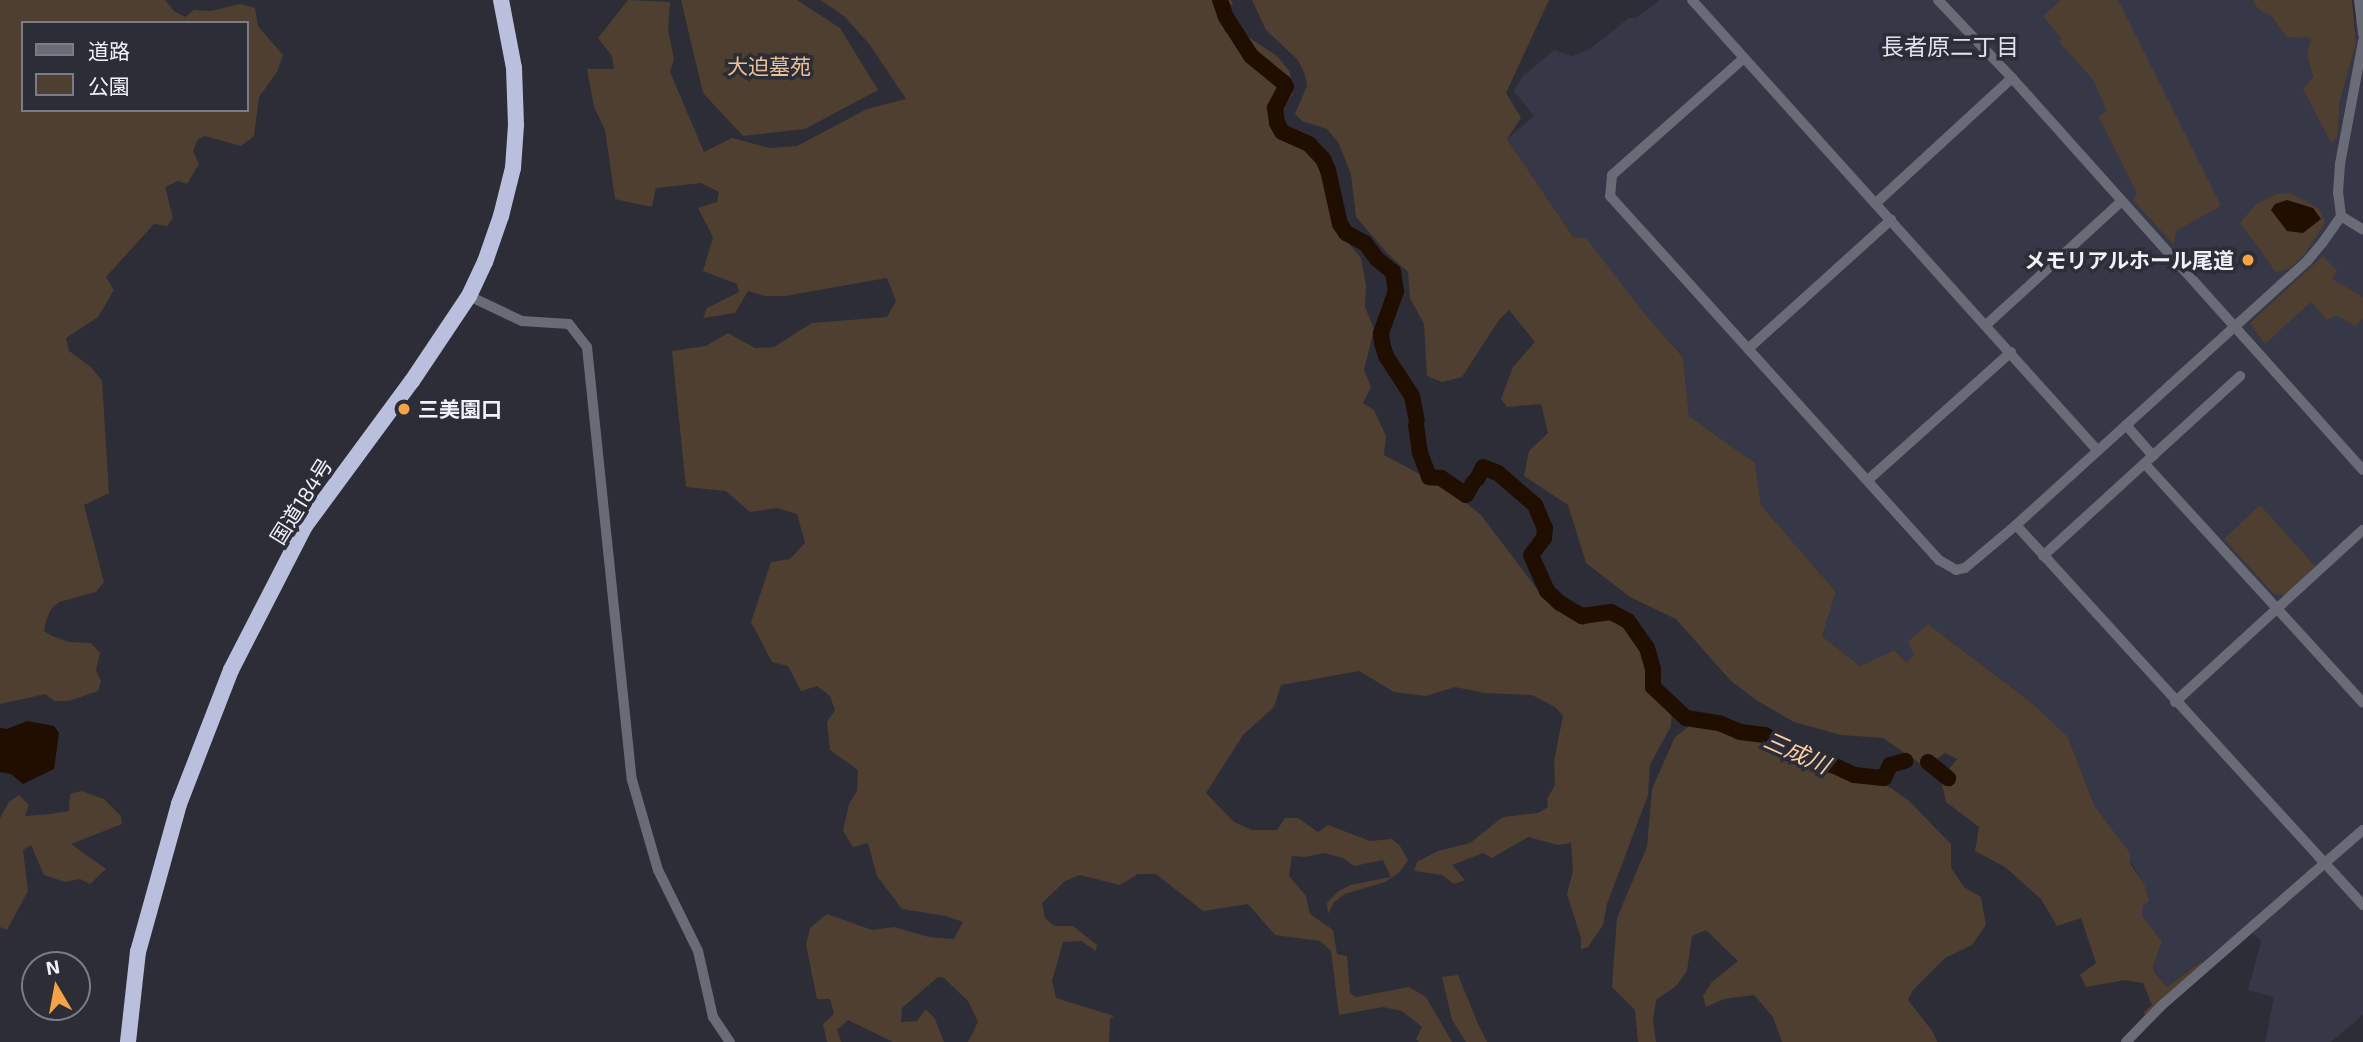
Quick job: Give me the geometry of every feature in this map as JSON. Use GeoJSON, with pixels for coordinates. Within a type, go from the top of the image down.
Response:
{"type":"FeatureCollection","features":[{"type":"Feature","properties":{"kind":"highway","name":"国道184号"},"geometry":{"type":"LineString","coordinates":[[128,1042],[138,952],[176,816],[231,670],[305,526],[412,381],[469,296],[501,216],[513,168],[516,125],[514,68],[501,0]]}},
{"type":"Feature","properties":{"kind":"street"},"geometry":{"type":"LineString","coordinates":[[1692,0],[2097,450]]}},
{"type":"Feature","properties":{"kind":"street"},"geometry":{"type":"LineString","coordinates":[[1938,0],[2012,78],[2233,328],[2363,470]]}},
{"type":"Feature","properties":{"kind":"street"},"geometry":{"type":"LineString","coordinates":[[2359,0],[2363,34]]}},
{"type":"Feature","properties":{"kind":"street"},"geometry":{"type":"LineString","coordinates":[[1744,58],[1612,176],[1610,196],[1939,560],[1956,570],[1965,568],[2016,525],[2308,260],[2341,215],[2338,193],[2342,153],[2363,41]]}},
{"type":"Feature","properties":{"kind":"street"},"geometry":{"type":"LineString","coordinates":[[1876,203],[2012,78]]}},
{"type":"Feature","properties":{"kind":"street"},"geometry":{"type":"LineString","coordinates":[[1986,325],[2122,201]]}},
{"type":"Feature","properties":{"kind":"street"},"geometry":{"type":"LineString","coordinates":[[2341,215],[2363,230]]}},
{"type":"Feature","properties":{"kind":"street"},"geometry":{"type":"LineString","coordinates":[[1748,349],[1891,220]]}},
{"type":"Feature","properties":{"kind":"street"},"geometry":{"type":"LineString","coordinates":[[469,296],[522,321],[569,324],[587,347],[632,780],[659,870],[698,951],[713,1017],[730,1042]]}},
{"type":"Feature","properties":{"kind":"street"},"geometry":{"type":"LineString","coordinates":[[1868,480],[2011,352]]}},
{"type":"Feature","properties":{"kind":"street"},"geometry":{"type":"LineString","coordinates":[[2043,556],[2240,376]]}},
{"type":"Feature","properties":{"kind":"street"},"geometry":{"type":"LineString","coordinates":[[2126,425],[2149,460],[2363,702]]}},
{"type":"Feature","properties":{"kind":"street"},"geometry":{"type":"LineString","coordinates":[[2016,525],[2363,905]]}},
{"type":"Feature","properties":{"kind":"street"},"geometry":{"type":"LineString","coordinates":[[2175,702],[2363,530]]}},
{"type":"Feature","properties":{"kind":"street"},"geometry":{"type":"LineString","coordinates":[[2126,1042],[2161,1006],[2363,830]]}},
{"type":"Feature","properties":{"kind":"shaded area"},"geometry":{"type":"Polygon","coordinates":[[[1660,0],[2252,0],[2259,10],[2271,16],[2287,37],[2312,37],[2307,54],[2313,77],[2304,89],[2331,143],[2337,138],[2340,101],[2356,43],[2355,20],[2363,15],[2363,1015],[2331,1042],[2265,1042],[2274,997],[2248,990],[2261,941],[2246,927],[2204,963],[2199,962],[2167,987],[2153,968],[2162,941],[2142,916],[2139,875],[2095,807],[2068,737],[2033,704],[1928,624],[1914,655],[1906,662],[1894,650],[1860,666],[1822,636],[1836,592],[1761,505],[1755,463],[1689,416],[1683,356],[1575,239],[1507,139],[1534,116],[1514,91],[1523,76],[1554,50],[1572,56],[1590,49],[1629,18],[1636,18],[1660,0]]]}},
{"type":"Feature","properties":{"kind":"shaded area"},"geometry":{"type":"Polygon","coordinates":[[[2287,200],[2313,208],[2321,219],[2303,233],[2287,231],[2271,210],[2275,204],[2287,200]]]}},
{"type":"Feature","properties":{"kind":"shaded area"},"geometry":{"type":"Polygon","coordinates":[[[27,721],[54,726],[59,733],[54,769],[23,784],[11,774],[0,772],[0,728],[7,729],[27,721]]]}},
{"type":"Feature","properties":{"kind":"green space"},"geometry":{"type":"Polygon","coordinates":[[[0,0],[165,0],[174,11],[185,17],[194,10],[211,11],[240,4],[255,8],[258,26],[283,55],[277,72],[259,97],[254,136],[241,146],[205,136],[198,139],[193,151],[199,164],[187,184],[178,181],[165,187],[173,218],[167,226],[154,224],[106,277],[114,290],[98,317],[66,338],[69,351],[91,367],[102,381],[109,493],[84,505],[104,582],[96,592],[59,602],[51,609],[44,631],[69,642],[91,643],[100,653],[96,670],[101,681],[98,691],[69,701],[55,701],[45,694],[0,704],[0,0]]]}},
{"type":"Feature","properties":{"kind":"green space"},"geometry":{"type":"Polygon","coordinates":[[[628,0],[670,2],[668,29],[674,59],[670,72],[704,152],[732,138],[770,148],[797,146],[867,109],[906,99],[870,45],[844,16],[820,0],[1231,0],[1233,4],[1218,10],[1225,32],[1244,34],[1277,56],[1290,72],[1293,94],[1276,116],[1281,128],[1321,146],[1329,161],[1338,188],[1339,224],[1344,238],[1361,258],[1366,286],[1365,307],[1374,329],[1364,370],[1371,387],[1363,403],[1374,410],[1386,436],[1384,455],[1448,489],[1481,515],[1537,589],[1594,620],[1619,620],[1644,649],[1653,688],[1672,708],[1671,726],[1650,765],[1648,795],[1607,904],[1603,925],[1588,947],[1581,949],[1581,938],[1567,894],[1573,871],[1571,843],[1558,845],[1528,837],[1492,858],[1483,853],[1452,865],[1465,880],[1454,884],[1442,875],[1414,871],[1417,862],[1438,851],[1470,843],[1503,817],[1538,813],[1548,807],[1547,799],[1555,785],[1554,761],[1563,716],[1555,707],[1532,695],[1484,693],[1455,687],[1426,696],[1394,692],[1359,671],[1281,685],[1274,707],[1243,735],[1206,793],[1234,822],[1252,830],[1277,830],[1285,818],[1298,818],[1318,832],[1328,825],[1370,841],[1392,839],[1400,846],[1408,860],[1400,872],[1385,882],[1345,894],[1334,902],[1328,914],[1327,903],[1337,892],[1350,885],[1391,877],[1383,860],[1354,866],[1343,858],[1324,853],[1305,857],[1292,856],[1289,876],[1306,896],[1310,914],[1333,930],[1337,954],[1347,956],[1350,993],[1356,997],[1409,987],[1426,997],[1452,1042],[1419,1042],[1416,1039],[1422,1027],[1402,1011],[1383,1007],[1339,1015],[1331,951],[1320,941],[1275,935],[1248,904],[1203,911],[1156,874],[1138,874],[1120,885],[1080,875],[1065,881],[1042,903],[1045,918],[1054,926],[1073,926],[1097,945],[1096,951],[1081,941],[1063,942],[1052,981],[1056,998],[1114,1016],[1110,1019],[1109,1042],[968,1042],[978,1022],[968,1001],[944,978],[938,977],[902,1008],[901,1022],[917,1021],[926,1009],[935,1019],[944,1042],[893,1042],[848,1020],[837,1030],[841,1042],[827,1042],[823,1024],[834,1014],[830,999],[817,999],[806,945],[810,928],[827,914],[872,930],[894,927],[929,937],[954,939],[963,922],[946,916],[902,909],[877,876],[868,843],[853,847],[843,831],[849,804],[857,791],[858,770],[830,750],[827,722],[835,710],[830,696],[817,686],[801,691],[788,666],[772,662],[751,622],[771,562],[790,559],[805,543],[797,514],[777,508],[750,512],[726,491],[686,487],[672,351],[706,346],[728,333],[755,348],[774,347],[812,323],[887,317],[896,301],[887,278],[785,296],[765,296],[748,291],[735,313],[703,318],[707,308],[739,292],[737,284],[703,271],[713,237],[698,208],[717,202],[719,192],[701,183],[656,188],[652,207],[615,199],[605,130],[594,107],[587,69],[614,69],[612,56],[598,38],[628,0]]]}},
{"type":"Feature","properties":{"kind":"green space","name":"大迫墓苑"},"geometry":{"type":"Polygon","coordinates":[[[681,0],[797,0],[840,28],[878,90],[805,129],[743,136],[703,93],[681,0]]]}},
{"type":"Feature","properties":{"kind":"green space"},"geometry":{"type":"Polygon","coordinates":[[[1252,0],[1549,0],[1506,93],[1521,118],[1507,139],[1574,238],[1586,238],[1643,312],[1683,357],[1689,416],[1755,463],[1761,505],[1836,592],[1822,636],[1860,666],[1894,650],[1906,662],[1914,655],[1908,642],[1928,624],[2033,704],[2068,737],[2095,807],[2130,853],[2130,863],[2145,886],[2149,901],[2142,906],[2142,916],[2162,941],[2153,967],[2155,972],[2167,987],[2200,962],[2204,963],[2145,1016],[2144,1012],[2152,1005],[2143,983],[2125,980],[2086,987],[2080,975],[2096,963],[2081,918],[2057,926],[2041,899],[2005,867],[1975,851],[1979,827],[1946,802],[1941,779],[1957,759],[1945,753],[1925,767],[1883,738],[1841,735],[1794,722],[1756,700],[1730,680],[1676,619],[1630,597],[1586,563],[1568,505],[1524,476],[1529,451],[1548,433],[1541,404],[1507,407],[1501,399],[1513,367],[1535,342],[1509,310],[1499,320],[1462,377],[1442,382],[1427,376],[1424,324],[1410,298],[1408,272],[1388,254],[1356,217],[1351,174],[1338,142],[1327,129],[1302,121],[1295,114],[1307,86],[1305,75],[1298,60],[1266,30],[1252,0]]]}},
{"type":"Feature","properties":{"kind":"green space"},"geometry":{"type":"Polygon","coordinates":[[[2061,0],[2118,0],[2221,206],[2176,231],[2174,245],[2133,200],[2137,193],[2098,116],[2107,111],[2092,78],[2059,42],[2061,38],[2043,16],[2061,0]]]}},
{"type":"Feature","properties":{"kind":"green space"},"geometry":{"type":"Polygon","coordinates":[[[2252,0],[2352,0],[2356,43],[2340,101],[2337,138],[2331,143],[2303,89],[2313,77],[2307,54],[2311,38],[2287,37],[2271,16],[2259,10],[2252,0]]]}},
{"type":"Feature","properties":{"kind":"green space"},"geometry":{"type":"Polygon","coordinates":[[[2291,193],[2319,209],[2325,223],[2304,255],[2289,269],[2276,272],[2240,223],[2255,205],[2276,194],[2291,193]]]}},
{"type":"Feature","properties":{"kind":"green space"},"geometry":{"type":"Polygon","coordinates":[[[2323,256],[2337,271],[2332,279],[2363,297],[2363,318],[2355,326],[2336,315],[2327,320],[2311,302],[2265,344],[2250,323],[2323,256]]]}},
{"type":"Feature","properties":{"kind":"green space"},"geometry":{"type":"Polygon","coordinates":[[[2260,505],[2315,566],[2285,595],[2274,594],[2224,539],[2260,505]]]}},
{"type":"Feature","properties":{"kind":"green space"},"geometry":{"type":"Polygon","coordinates":[[[1712,721],[1771,734],[1841,778],[1882,782],[1908,800],[1951,844],[1951,868],[1964,887],[1981,897],[1986,925],[1972,945],[1945,958],[1913,990],[1908,1000],[1933,1032],[1937,1042],[1782,1042],[1773,1017],[1754,995],[1724,999],[1706,1007],[1703,996],[1712,982],[1738,961],[1706,930],[1692,936],[1687,971],[1676,986],[1656,1000],[1653,1021],[1656,1042],[1638,1042],[1635,1010],[1612,987],[1617,918],[1647,847],[1652,789],[1675,737],[1692,724],[1712,721]]]}},
{"type":"Feature","properties":{"kind":"green space"},"geometry":{"type":"Polygon","coordinates":[[[81,791],[104,799],[121,816],[122,824],[71,844],[106,869],[90,884],[80,879],[65,882],[44,875],[31,845],[23,850],[28,891],[7,930],[0,927],[0,818],[9,802],[19,795],[29,805],[25,816],[50,814],[69,811],[70,794],[81,791]]]}},
{"type":"Feature","properties":{"kind":"green space"},"geometry":{"type":"Polygon","coordinates":[[[1458,975],[1487,1042],[1466,1042],[1452,1020],[1442,977],[1458,975]]]}},
{"type":"Feature","properties":{"kind":"waterway","name":"三成川"},"geometry":{"type":"LineString","coordinates":[[1220,0],[1226,17],[1251,56],[1284,83],[1286,87],[1275,108],[1277,123],[1282,132],[1309,144],[1323,159],[1340,224],[1346,233],[1365,243],[1377,259],[1393,272],[1396,291],[1381,333],[1382,343],[1386,356],[1412,396],[1417,421]]}},
{"type":"Feature","properties":{"kind":"waterway","name":"三成川"},"geometry":{"type":"LineString","coordinates":[[1416,425],[1420,453],[1429,477],[1441,478],[1466,495],[1473,483]]}},
{"type":"Feature","properties":{"kind":"waterway","name":"三成川"},"geometry":{"type":"LineString","coordinates":[[1477,479],[1483,467],[1498,473],[1535,505],[1545,528],[1544,538],[1531,555],[1547,591],[1560,603],[1582,616],[1611,612],[1628,621],[1647,648],[1653,669],[1653,687],[1686,718],[1719,723],[1740,732],[1765,735],[1789,753],[1835,766],[1854,775],[1884,778],[1890,765],[1905,761]]}},
{"type":"Feature","properties":{"kind":"waterway","name":"三成川"},"geometry":{"type":"LineString","coordinates":[[1928,762],[1948,778]]}},
{"type":"Feature","properties":{"kind":"place","name":"メモリアルホール尾道"},"geometry":{"type":"Point","coordinates":[2248,260]}},
{"type":"Feature","properties":{"kind":"place","name":"三美園口"},"geometry":{"type":"Point","coordinates":[404,409]}},
{"type":"Feature","properties":{"kind":"district","name":"長者原二丁目"},"geometry":{"type":"Point","coordinates":[1950,46]}}]}
